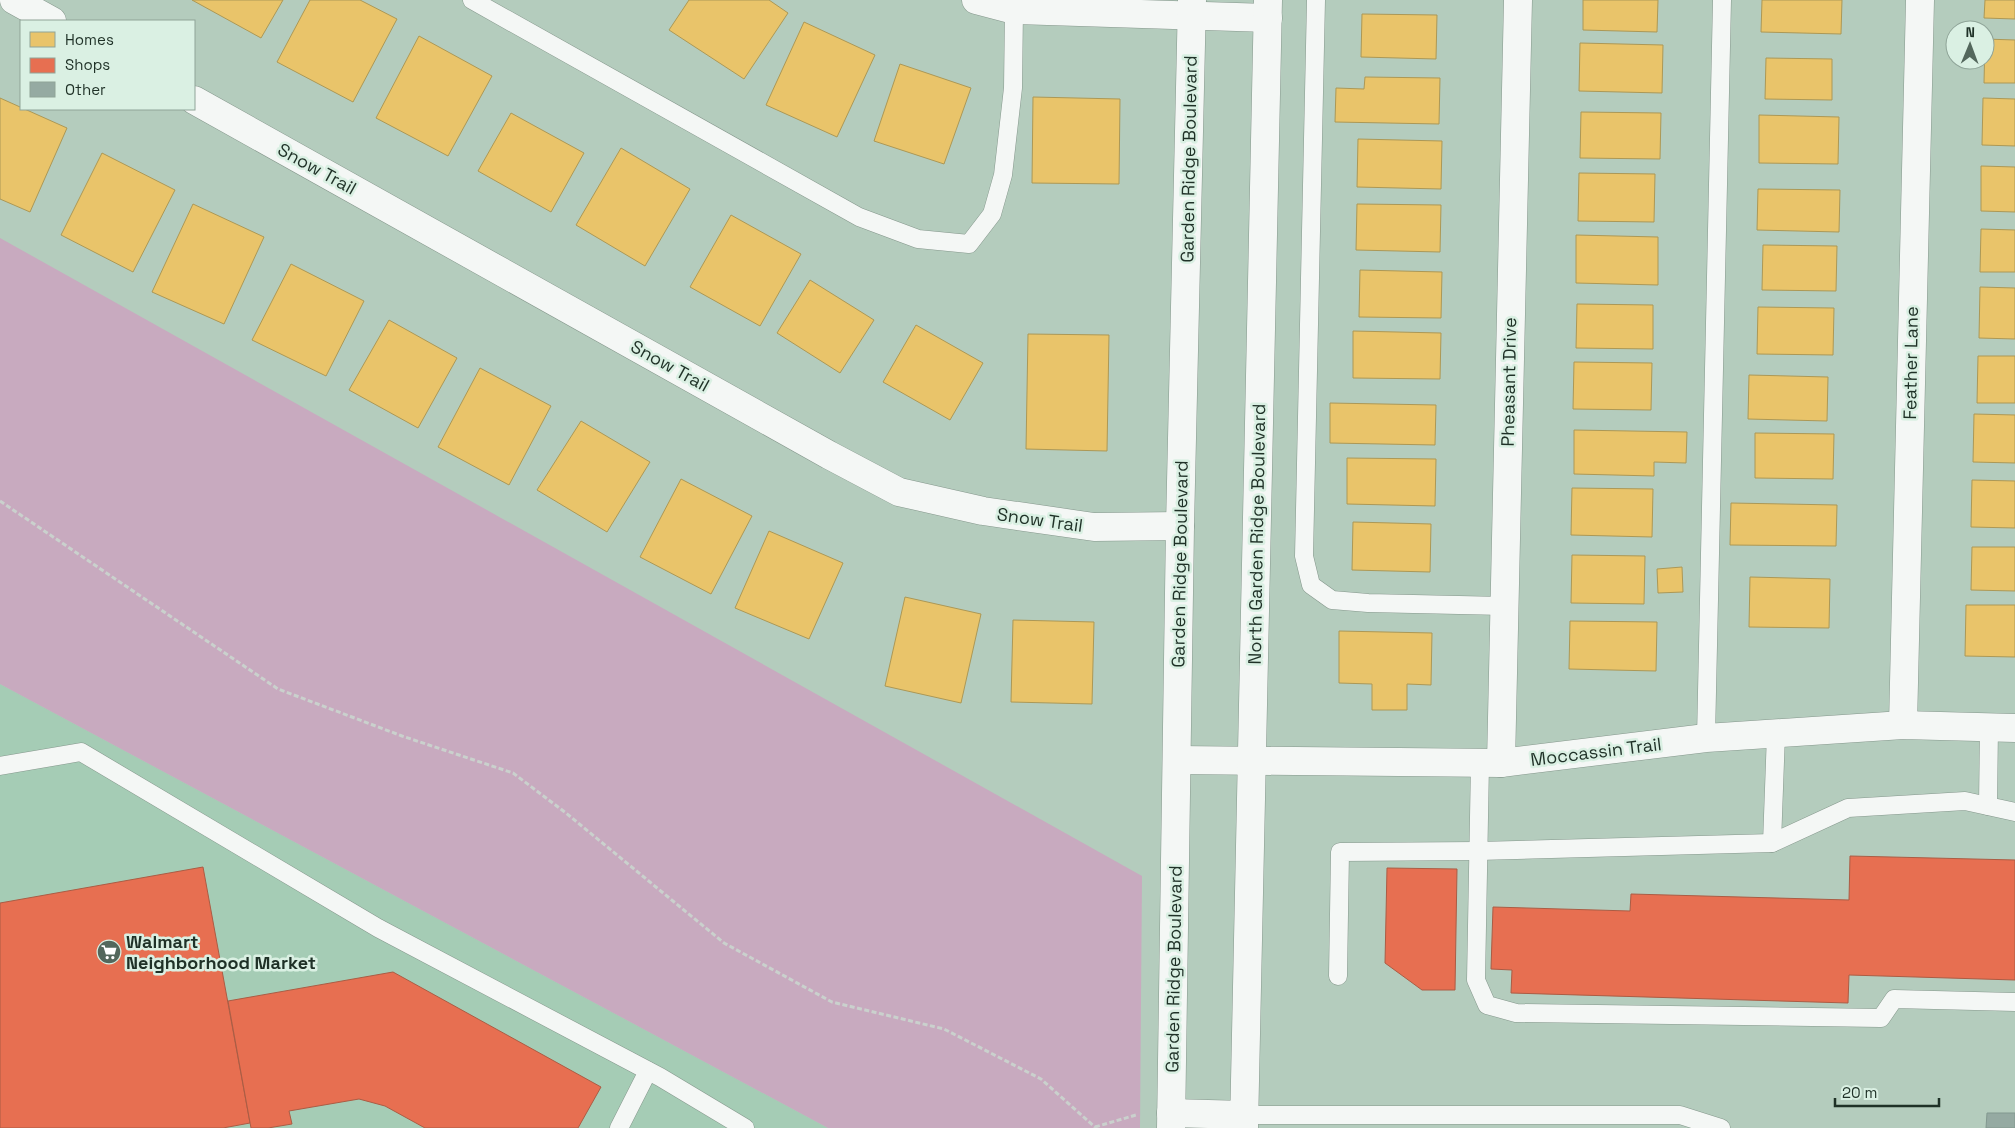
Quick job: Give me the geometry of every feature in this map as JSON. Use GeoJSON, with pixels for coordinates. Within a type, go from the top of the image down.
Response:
{"type":"FeatureCollection","features":[{"type":"Feature","properties":{"kind":"street"},"geometry":{"type":"LineString","coordinates":[[14,0],[50,20]]}},
{"type":"Feature","properties":{"kind":"street"},"geometry":{"type":"LineString","coordinates":[[976,0],[1014,10],[1268,9]]}},
{"type":"Feature","properties":{"kind":"street","name":"Pheasant Drive"},"geometry":{"type":"LineString","coordinates":[[1491,763],[1504,606],[1518,0]]}},
{"type":"Feature","properties":{"kind":"street","name":"Feather Lane"},"geometry":{"type":"LineString","coordinates":[[1903,725],[1920,0]]}},
{"type":"Feature","properties":{"kind":"street","name":"Garden Ridge Boulevard"},"geometry":{"type":"LineString","coordinates":[[1171,1121],[1180,526],[1192,8]]}},
{"type":"Feature","properties":{"kind":"street","name":"North Garden Ridge Boulevard"},"geometry":{"type":"LineString","coordinates":[[1244,1122],[1268,9]]}},
{"type":"Feature","properties":{"kind":"street","name":"Snow Trail"},"geometry":{"type":"LineString","coordinates":[[195,101],[829,455],[899,492],[983,511],[1094,527],[1180,526]]}},
{"type":"Feature","properties":{"kind":"street","name":"Moccassin Trail"},"geometry":{"type":"LineString","coordinates":[[1177,760],[1252,759],[1491,763],[1706,738],[1903,725],[2002,728]]}},
{"type":"Feature","properties":{"kind":"street"},"geometry":{"type":"LineString","coordinates":[[1171,1121],[1244,1122]]}},
{"type":"Feature","properties":{"kind":"lane"},"geometry":{"type":"LineString","coordinates":[[472,0],[859,217],[918,239],[969,244],[992,214],[1003,175],[1013,88],[1014,10]]}},
{"type":"Feature","properties":{"kind":"lane"},"geometry":{"type":"LineString","coordinates":[[1316,0],[1304,556],[1311,584],[1332,600],[1368,603],[1504,606]]}},
{"type":"Feature","properties":{"kind":"lane"},"geometry":{"type":"LineString","coordinates":[[1706,738],[1722,0]]}},
{"type":"Feature","properties":{"kind":"lane"},"geometry":{"type":"LineString","coordinates":[[1988,806],[2002,728]]}},
{"type":"Feature","properties":{"kind":"lane"},"geometry":{"type":"LineString","coordinates":[[1772,843],[1776,734]]}},
{"type":"Feature","properties":{"kind":"lane"},"geometry":{"type":"LineString","coordinates":[[0,766],[81,752],[378,928],[648,1071],[745,1128]]}},
{"type":"Feature","properties":{"kind":"lane"},"geometry":{"type":"LineString","coordinates":[[1491,763],[1478,851],[1476,980],[1487,1006],[1516,1014],[1881,1018],[1894,999],[2015,1002]]}},
{"type":"Feature","properties":{"kind":"lane"},"geometry":{"type":"LineString","coordinates":[[1338,976],[1340,852],[1478,851],[1772,843],[1848,808],[1965,801],[2015,812]]}},
{"type":"Feature","properties":{"kind":"lane"},"geometry":{"type":"LineString","coordinates":[[619,1128],[648,1071]]}},
{"type":"Feature","properties":{"kind":"lane"},"geometry":{"type":"LineString","coordinates":[[1244,1122],[1680,1115],[1721,1128]]}},
{"type":"Feature","properties":{"kind":"path"},"geometry":{"type":"LineString","coordinates":[[0,501],[278,689],[402,736],[513,774],[566,813],[724,942],[832,1002],[944,1029],[1040,1080],[1095,1127],[1136,1115]]}},
{"type":"Feature","properties":{"kind":"shaded area"},"geometry":{"type":"Polygon","coordinates":[[[0,238],[1142,876],[1140,1128],[828,1128],[0,684],[0,238]]]}},
{"type":"Feature","properties":{"kind":"shaded area"},"geometry":{"type":"Polygon","coordinates":[[[0,684],[828,1128],[0,1128],[0,684]]]}},
{"type":"Feature","properties":{"kind":"building: Homes"},"geometry":{"type":"Polygon","coordinates":[[[192,0],[283,0],[261,38],[192,0]]]}},
{"type":"Feature","properties":{"kind":"building: Homes"},"geometry":{"type":"Polygon","coordinates":[[[310,0],[360,0],[397,19],[353,102],[277,62],[310,0]]]}},
{"type":"Feature","properties":{"kind":"building: Homes"},"geometry":{"type":"Polygon","coordinates":[[[689,0],[769,0],[788,13],[744,79],[669,30],[689,0]]]}},
{"type":"Feature","properties":{"kind":"building: Homes"},"geometry":{"type":"Polygon","coordinates":[[[1583,0],[1658,0],[1657,32],[1583,30],[1583,0]]]}},
{"type":"Feature","properties":{"kind":"building: Homes"},"geometry":{"type":"Polygon","coordinates":[[[1762,0],[1842,0],[1841,34],[1761,32],[1762,0]]]}},
{"type":"Feature","properties":{"kind":"building: Homes"},"geometry":{"type":"Polygon","coordinates":[[[1985,0],[2015,0],[2015,19],[1984,18],[1985,0]]]}},
{"type":"Feature","properties":{"kind":"building: Homes"},"geometry":{"type":"Polygon","coordinates":[[[1362,14],[1437,15],[1436,59],[1361,57],[1362,14]]]}},
{"type":"Feature","properties":{"kind":"building: Homes"},"geometry":{"type":"Polygon","coordinates":[[[804,22],[875,55],[837,137],[766,105],[804,22]]]}},
{"type":"Feature","properties":{"kind":"building: Homes"},"geometry":{"type":"Polygon","coordinates":[[[419,36],[492,76],[448,156],[376,118],[419,36]]]}},
{"type":"Feature","properties":{"kind":"building: Homes"},"geometry":{"type":"Polygon","coordinates":[[[1995,39],[2015,40],[2015,83],[1984,83],[1984,70],[1995,70],[1995,39]]]}},
{"type":"Feature","properties":{"kind":"building: Homes"},"geometry":{"type":"Polygon","coordinates":[[[1580,43],[1663,45],[1662,93],[1579,91],[1580,43]]]}},
{"type":"Feature","properties":{"kind":"building: Homes"},"geometry":{"type":"Polygon","coordinates":[[[1766,58],[1832,59],[1832,100],[1765,99],[1766,58]]]}},
{"type":"Feature","properties":{"kind":"building: Homes"},"geometry":{"type":"Polygon","coordinates":[[[900,64],[971,88],[944,164],[874,141],[900,64]]]}},
{"type":"Feature","properties":{"kind":"building: Homes"},"geometry":{"type":"Polygon","coordinates":[[[1365,77],[1440,78],[1439,124],[1335,122],[1336,88],[1364,89],[1365,77]]]}},
{"type":"Feature","properties":{"kind":"building: Homes"},"geometry":{"type":"Polygon","coordinates":[[[1033,97],[1120,99],[1119,184],[1032,183],[1033,97]]]}},
{"type":"Feature","properties":{"kind":"building: Homes"},"geometry":{"type":"Polygon","coordinates":[[[0,98],[20,107],[20,110],[27,110],[67,128],[30,212],[0,199],[0,98]]]}},
{"type":"Feature","properties":{"kind":"building: Homes"},"geometry":{"type":"Polygon","coordinates":[[[1983,98],[2015,99],[2015,146],[1982,145],[1983,98]]]}},
{"type":"Feature","properties":{"kind":"building: Homes"},"geometry":{"type":"Polygon","coordinates":[[[1581,112],[1661,113],[1660,159],[1580,158],[1581,112]]]}},
{"type":"Feature","properties":{"kind":"building: Homes"},"geometry":{"type":"Polygon","coordinates":[[[511,113],[584,153],[551,212],[478,171],[511,113]]]}},
{"type":"Feature","properties":{"kind":"building: Homes"},"geometry":{"type":"Polygon","coordinates":[[[1759,115],[1839,117],[1838,164],[1759,163],[1759,115]]]}},
{"type":"Feature","properties":{"kind":"building: Homes"},"geometry":{"type":"Polygon","coordinates":[[[1358,139],[1442,141],[1441,189],[1357,187],[1358,139]]]}},
{"type":"Feature","properties":{"kind":"building: Homes"},"geometry":{"type":"Polygon","coordinates":[[[621,148],[690,189],[645,266],[576,225],[621,148]]]}},
{"type":"Feature","properties":{"kind":"building: Homes"},"geometry":{"type":"Polygon","coordinates":[[[102,153],[175,190],[133,272],[61,235],[102,153]]]}},
{"type":"Feature","properties":{"kind":"building: Homes"},"geometry":{"type":"Polygon","coordinates":[[[1981,166],[2015,167],[2015,212],[1981,211],[1981,166]]]}},
{"type":"Feature","properties":{"kind":"building: Homes"},"geometry":{"type":"Polygon","coordinates":[[[1579,173],[1655,174],[1654,222],[1578,221],[1579,173]]]}},
{"type":"Feature","properties":{"kind":"building: Homes"},"geometry":{"type":"Polygon","coordinates":[[[1758,189],[1840,190],[1839,232],[1757,230],[1758,189]]]}},
{"type":"Feature","properties":{"kind":"building: Homes"},"geometry":{"type":"Polygon","coordinates":[[[193,204],[264,237],[224,324],[152,292],[193,204]]]}},
{"type":"Feature","properties":{"kind":"building: Homes"},"geometry":{"type":"Polygon","coordinates":[[[1357,204],[1441,205],[1440,252],[1356,250],[1357,204]]]}},
{"type":"Feature","properties":{"kind":"building: Homes"},"geometry":{"type":"Polygon","coordinates":[[[731,215],[801,254],[760,326],[690,287],[731,215]]]}},
{"type":"Feature","properties":{"kind":"building: Homes"},"geometry":{"type":"Polygon","coordinates":[[[1981,229],[2015,230],[2015,272],[1980,272],[1981,229]]]}},
{"type":"Feature","properties":{"kind":"building: Homes"},"geometry":{"type":"Polygon","coordinates":[[[1576,235],[1658,237],[1658,285],[1576,283],[1576,235]]]}},
{"type":"Feature","properties":{"kind":"building: Homes"},"geometry":{"type":"Polygon","coordinates":[[[1763,245],[1837,246],[1836,291],[1762,290],[1763,245]]]}},
{"type":"Feature","properties":{"kind":"building: Homes"},"geometry":{"type":"Polygon","coordinates":[[[291,264],[364,301],[326,376],[252,340],[291,264]]]}},
{"type":"Feature","properties":{"kind":"building: Homes"},"geometry":{"type":"Polygon","coordinates":[[[1360,270],[1442,272],[1441,318],[1359,317],[1360,270]]]}},
{"type":"Feature","properties":{"kind":"building: Homes"},"geometry":{"type":"Polygon","coordinates":[[[810,280],[874,320],[840,373],[777,333],[810,280]]]}},
{"type":"Feature","properties":{"kind":"building: Homes"},"geometry":{"type":"Polygon","coordinates":[[[1980,287],[2015,288],[2015,339],[1979,338],[1980,287]]]}},
{"type":"Feature","properties":{"kind":"building: Homes"},"geometry":{"type":"Polygon","coordinates":[[[1577,304],[1653,305],[1653,349],[1576,348],[1577,304]]]}},
{"type":"Feature","properties":{"kind":"building: Homes"},"geometry":{"type":"Polygon","coordinates":[[[1758,307],[1834,308],[1833,355],[1757,354],[1758,307]]]}},
{"type":"Feature","properties":{"kind":"building: Homes"},"geometry":{"type":"Polygon","coordinates":[[[389,320],[457,358],[418,428],[349,390],[389,320]]]}},
{"type":"Feature","properties":{"kind":"building: Homes"},"geometry":{"type":"Polygon","coordinates":[[[916,325],[983,363],[950,420],[883,382],[916,325]]]}},
{"type":"Feature","properties":{"kind":"building: Homes"},"geometry":{"type":"Polygon","coordinates":[[[1353,331],[1441,333],[1440,379],[1353,378],[1353,331]]]}},
{"type":"Feature","properties":{"kind":"building: Homes"},"geometry":{"type":"Polygon","coordinates":[[[1028,334],[1109,335],[1107,451],[1026,449],[1028,334]]]}},
{"type":"Feature","properties":{"kind":"building: Homes"},"geometry":{"type":"Polygon","coordinates":[[[1978,356],[2015,356],[2015,403],[1977,403],[1978,356]]]}},
{"type":"Feature","properties":{"kind":"building: Homes"},"geometry":{"type":"Polygon","coordinates":[[[1574,362],[1652,363],[1651,410],[1573,409],[1574,362]]]}},
{"type":"Feature","properties":{"kind":"building: Homes"},"geometry":{"type":"Polygon","coordinates":[[[480,368],[551,406],[509,485],[438,447],[480,368]]]}},
{"type":"Feature","properties":{"kind":"building: Homes"},"geometry":{"type":"Polygon","coordinates":[[[1749,375],[1828,377],[1827,421],[1748,419],[1749,375]]]}},
{"type":"Feature","properties":{"kind":"building: Homes"},"geometry":{"type":"Polygon","coordinates":[[[1330,403],[1436,405],[1435,445],[1330,443],[1330,403]]]}},
{"type":"Feature","properties":{"kind":"building: Homes"},"geometry":{"type":"Polygon","coordinates":[[[1974,414],[2015,415],[2015,463],[1973,462],[1974,414]]]}},
{"type":"Feature","properties":{"kind":"building: Homes"},"geometry":{"type":"Polygon","coordinates":[[[581,421],[650,462],[607,532],[537,490],[581,421]]]}},
{"type":"Feature","properties":{"kind":"building: Homes"},"geometry":{"type":"Polygon","coordinates":[[[1574,430],[1687,432],[1686,463],[1654,462],[1654,476],[1574,474],[1574,430]]]}},
{"type":"Feature","properties":{"kind":"building: Homes"},"geometry":{"type":"Polygon","coordinates":[[[1755,433],[1834,434],[1833,479],[1755,478],[1755,433]]]}},
{"type":"Feature","properties":{"kind":"building: Homes"},"geometry":{"type":"Polygon","coordinates":[[[1347,458],[1436,459],[1435,506],[1347,504],[1347,458]]]}},
{"type":"Feature","properties":{"kind":"building: Homes"},"geometry":{"type":"Polygon","coordinates":[[[681,479],[752,516],[711,594],[640,557],[681,479]]]}},
{"type":"Feature","properties":{"kind":"building: Homes"},"geometry":{"type":"Polygon","coordinates":[[[1972,480],[2015,481],[2015,528],[1971,527],[1972,480]]]}},
{"type":"Feature","properties":{"kind":"building: Homes"},"geometry":{"type":"Polygon","coordinates":[[[1572,488],[1653,489],[1652,537],[1571,535],[1572,488]]]}},
{"type":"Feature","properties":{"kind":"building: Homes"},"geometry":{"type":"Polygon","coordinates":[[[1731,503],[1837,505],[1836,546],[1730,545],[1731,503]]]}},
{"type":"Feature","properties":{"kind":"building: Homes"},"geometry":{"type":"Polygon","coordinates":[[[1353,522],[1431,524],[1430,572],[1352,570],[1353,522]]]}},
{"type":"Feature","properties":{"kind":"building: Homes"},"geometry":{"type":"Polygon","coordinates":[[[769,531],[843,563],[809,639],[735,608],[769,531]]]}},
{"type":"Feature","properties":{"kind":"building: Homes"},"geometry":{"type":"Polygon","coordinates":[[[1972,547],[2015,547],[2015,591],[1971,590],[1972,547]]]}},
{"type":"Feature","properties":{"kind":"building: Homes"},"geometry":{"type":"Polygon","coordinates":[[[1572,555],[1645,556],[1644,604],[1571,603],[1572,555]]]}},
{"type":"Feature","properties":{"kind":"building: Homes"},"geometry":{"type":"Polygon","coordinates":[[[1682,567],[1683,592],[1658,593],[1657,569],[1682,567]]]}},
{"type":"Feature","properties":{"kind":"building: Homes"},"geometry":{"type":"Polygon","coordinates":[[[1750,577],[1830,579],[1829,628],[1749,627],[1750,577]]]}},
{"type":"Feature","properties":{"kind":"building: Homes"},"geometry":{"type":"Polygon","coordinates":[[[905,597],[981,614],[961,703],[885,686],[905,597]]]}},
{"type":"Feature","properties":{"kind":"building: Homes"},"geometry":{"type":"Polygon","coordinates":[[[1966,605],[2015,605],[2015,657],[1965,656],[1966,605]]]}},
{"type":"Feature","properties":{"kind":"building: Homes"},"geometry":{"type":"Polygon","coordinates":[[[1013,620],[1094,622],[1092,704],[1011,702],[1013,620]]]}},
{"type":"Feature","properties":{"kind":"building: Homes"},"geometry":{"type":"Polygon","coordinates":[[[1570,621],[1657,622],[1656,671],[1569,669],[1570,621]]]}},
{"type":"Feature","properties":{"kind":"building: Homes"},"geometry":{"type":"Polygon","coordinates":[[[1339,631],[1432,633],[1431,685],[1407,684],[1407,710],[1372,710],[1372,684],[1339,683],[1339,631]]]}},
{"type":"Feature","properties":{"kind":"building: Shops"},"geometry":{"type":"Polygon","coordinates":[[[1850,856],[2015,860],[2015,980],[1849,975],[1848,1003],[1511,993],[1512,970],[1491,969],[1493,907],[1630,911],[1631,894],[1849,900],[1850,856]]]}},
{"type":"Feature","properties":{"kind":"building: Shops","name":"Walmart Neighborhood Market"},"geometry":{"type":"Polygon","coordinates":[[[203,867],[250,1123],[223,1128],[0,1128],[0,903],[203,867]]]}},
{"type":"Feature","properties":{"kind":"building: Shops"},"geometry":{"type":"Polygon","coordinates":[[[1387,868],[1457,869],[1455,990],[1422,990],[1385,963],[1387,868]]]}},
{"type":"Feature","properties":{"kind":"building: Shops"},"geometry":{"type":"Polygon","coordinates":[[[393,972],[601,1087],[578,1128],[425,1128],[385,1106],[359,1099],[289,1111],[292,1124],[268,1128],[251,1128],[228,1001],[393,972]]]}},
{"type":"Feature","properties":{"kind":"building: Other"},"geometry":{"type":"Polygon","coordinates":[[[1987,1113],[2015,1113],[2015,1128],[1986,1128],[1987,1113]]]}},
{"type":"Feature","properties":{"kind":"place","name":"Walmart Neighborhood Market"},"geometry":{"type":"Point","coordinates":[109,952]}}]}
